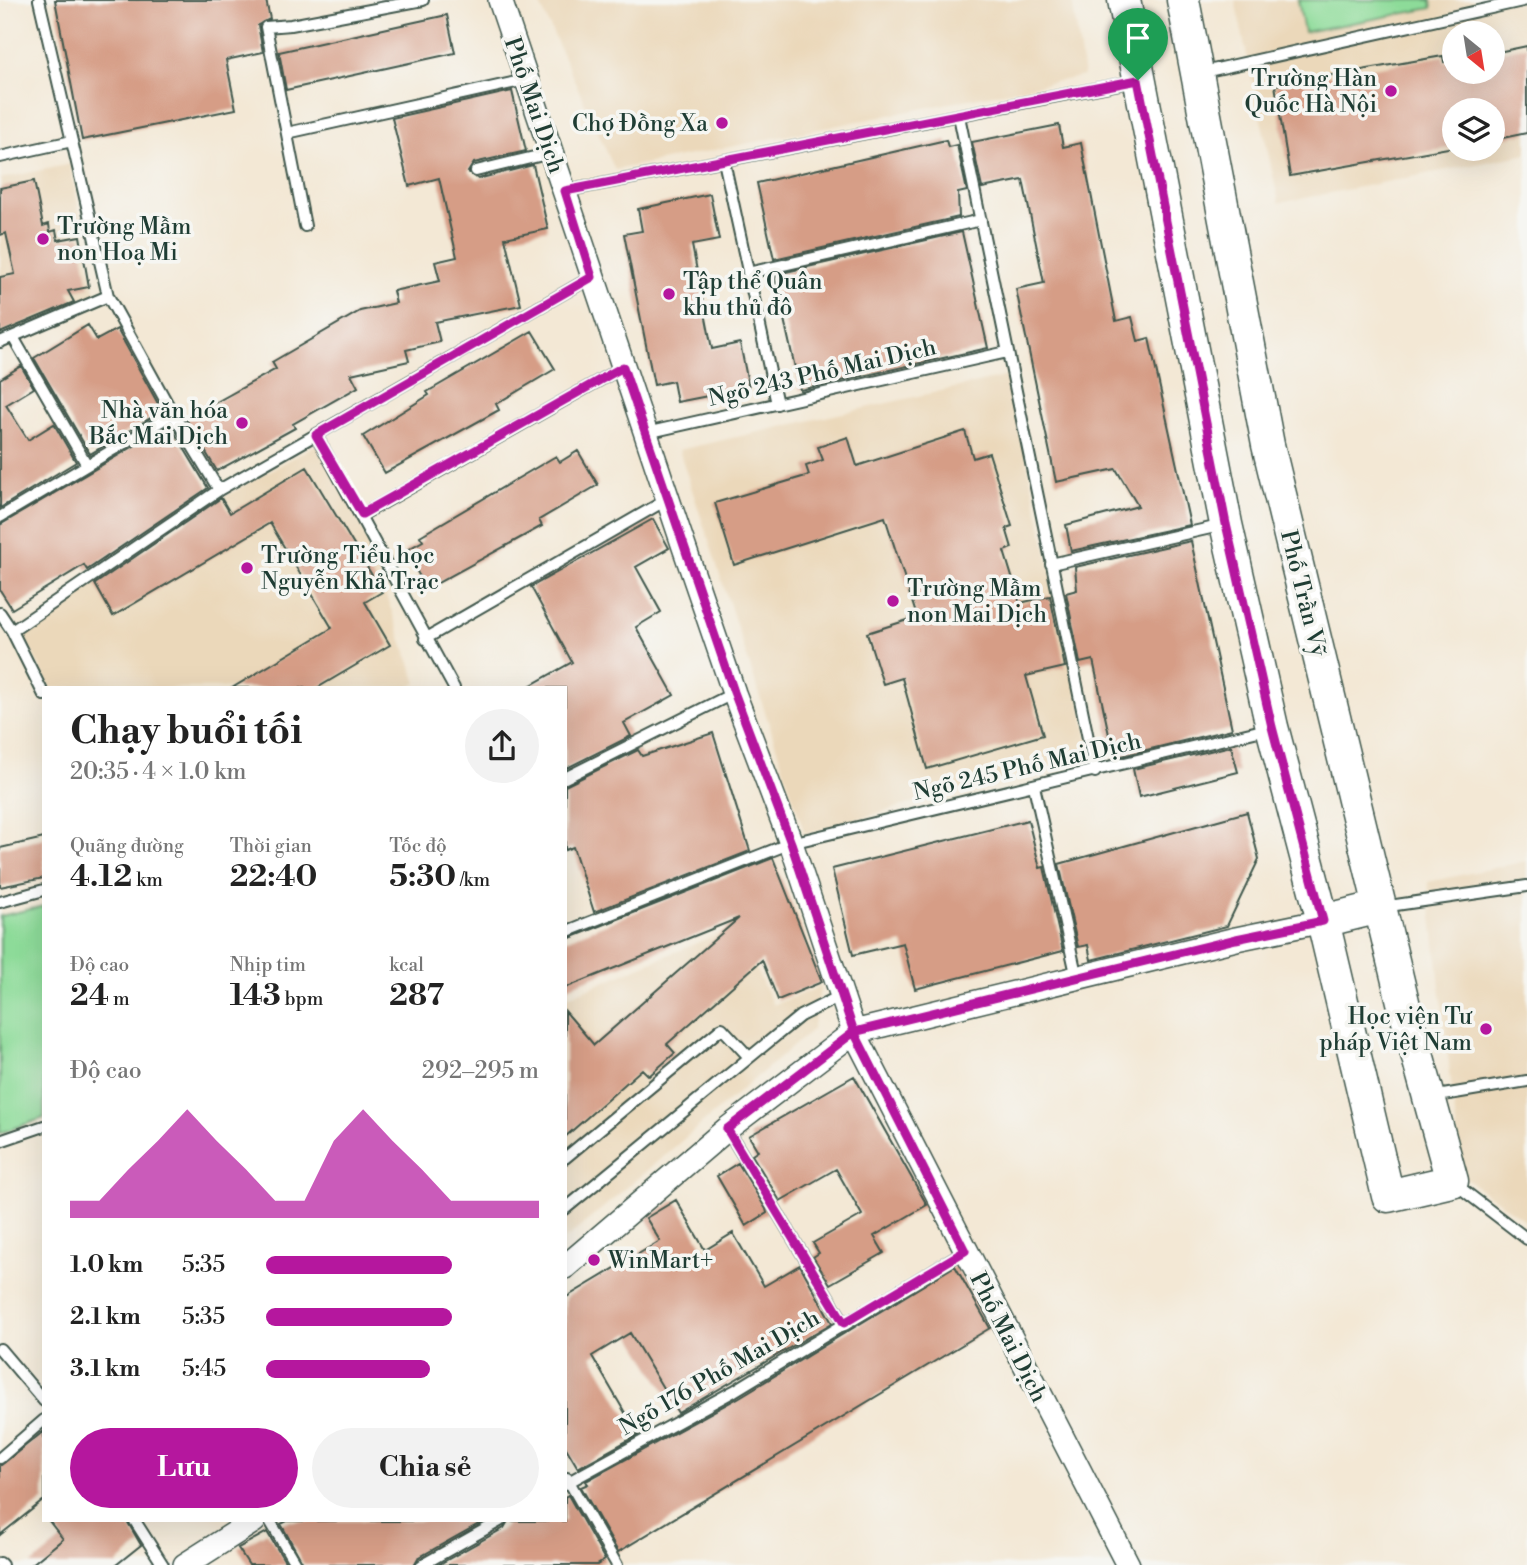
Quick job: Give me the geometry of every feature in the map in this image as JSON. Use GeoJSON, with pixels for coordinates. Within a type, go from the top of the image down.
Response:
{"type":"FeatureCollection","features":[{"type":"Feature","properties":{"kind":"main road"},"geometry":{"type":"LineString","coordinates":[[1124,0],[1226,524],[1272,727],[1323,921],[1388,1196],[1452,1181]]}},
{"type":"Feature","properties":{"kind":"main road","name":"Phố Trần Vỹ"},"geometry":{"type":"LineString","coordinates":[[1183,0],[1268,445],[1405,1010],[1452,1181]]}},
{"type":"Feature","properties":{"kind":"main road"},"geometry":{"type":"LineString","coordinates":[[1323,921],[1380,907]]}},
{"type":"Feature","properties":{"kind":"street","name":"Phố Mai Dịch"},"geometry":{"type":"LineString","coordinates":[[500,0],[734,692],[791,843],[854,1032],[1128,1565]]}},
{"type":"Feature","properties":{"kind":"street"},"geometry":{"type":"LineString","coordinates":[[567,1265],[727,1129],[854,1032],[1323,921]]}},
{"type":"Feature","properties":{"kind":"street"},"geometry":{"type":"LineString","coordinates":[[185,1565],[252,1522]]}},
{"type":"Feature","properties":{"kind":"lane"},"geometry":{"type":"LineString","coordinates":[[39,0],[108,296],[173,414],[219,490]]}},
{"type":"Feature","properties":{"kind":"lane"},"geometry":{"type":"LineString","coordinates":[[305,226],[266,27],[291,25],[423,0]]}},
{"type":"Feature","properties":{"kind":"lane"},"geometry":{"type":"LineString","coordinates":[[1197,74],[1527,0]]}},
{"type":"Feature","properties":{"kind":"lane"},"geometry":{"type":"LineString","coordinates":[[286,133],[525,80]]}},
{"type":"Feature","properties":{"kind":"lane"},"geometry":{"type":"LineString","coordinates":[[565,191],[1138,80]]}},
{"type":"Feature","properties":{"kind":"lane"},"geometry":{"type":"LineString","coordinates":[[960,116],[1095,772]]}},
{"type":"Feature","properties":{"kind":"lane"},"geometry":{"type":"LineString","coordinates":[[0,157],[72,141]]}},
{"type":"Feature","properties":{"kind":"lane"},"geometry":{"type":"LineString","coordinates":[[476,171],[551,153]]}},
{"type":"Feature","properties":{"kind":"lane"},"geometry":{"type":"LineString","coordinates":[[724,161],[777,404]]}},
{"type":"Feature","properties":{"kind":"lane"},"geometry":{"type":"LineString","coordinates":[[748,273],[981,220]]}},
{"type":"Feature","properties":{"kind":"lane"},"geometry":{"type":"LineString","coordinates":[[12,631],[219,490],[592,277]]}},
{"type":"Feature","properties":{"kind":"lane"},"geometry":{"type":"LineString","coordinates":[[0,342],[108,296]]}},
{"type":"Feature","properties":{"kind":"lane"},"geometry":{"type":"LineString","coordinates":[[13,337],[87,465]]}},
{"type":"Feature","properties":{"kind":"lane","name":"Ngõ 243 Phố Mai Dịch"},"geometry":{"type":"LineString","coordinates":[[646,433],[1007,352]]}},
{"type":"Feature","properties":{"kind":"lane"},"geometry":{"type":"LineString","coordinates":[[362,514],[623,367]]}},
{"type":"Feature","properties":{"kind":"lane"},"geometry":{"type":"LineString","coordinates":[[0,517],[173,414]]}},
{"type":"Feature","properties":{"kind":"lane"},"geometry":{"type":"LineString","coordinates":[[316,435],[362,514],[425,639],[453,686]]}},
{"type":"Feature","properties":{"kind":"lane"},"geometry":{"type":"LineString","coordinates":[[425,639],[668,499]]}},
{"type":"Feature","properties":{"kind":"lane"},"geometry":{"type":"LineString","coordinates":[[1051,564],[1226,524]]}},
{"type":"Feature","properties":{"kind":"lane"},"geometry":{"type":"LineString","coordinates":[[1,618],[12,631],[42,691]]}},
{"type":"Feature","properties":{"kind":"lane"},"geometry":{"type":"LineString","coordinates":[[567,777],[734,692]]}},
{"type":"Feature","properties":{"kind":"lane","name":"Ngõ 245 Phố Mai Dịch"},"geometry":{"type":"LineString","coordinates":[[567,931],[791,843],[1095,772],[1272,727]]}},
{"type":"Feature","properties":{"kind":"lane"},"geometry":{"type":"LineString","coordinates":[[1034,786],[1077,978]]}},
{"type":"Feature","properties":{"kind":"lane"},"geometry":{"type":"LineString","coordinates":[[1380,907],[1527,886]]}},
{"type":"Feature","properties":{"kind":"lane"},"geometry":{"type":"LineString","coordinates":[[0,902],[42,891]]}},
{"type":"Feature","properties":{"kind":"lane"},"geometry":{"type":"LineString","coordinates":[[567,1207],[800,1016],[842,995]]}},
{"type":"Feature","properties":{"kind":"lane"},"geometry":{"type":"LineString","coordinates":[[567,1156],[722,1028],[749,1057]]}},
{"type":"Feature","properties":{"kind":"lane"},"geometry":{"type":"LineString","coordinates":[[1431,1097],[1527,1081]]}},
{"type":"Feature","properties":{"kind":"lane"},"geometry":{"type":"LineString","coordinates":[[0,1141],[42,1127]]}},
{"type":"Feature","properties":{"kind":"lane"},"geometry":{"type":"LineString","coordinates":[[727,1129],[844,1323]]}},
{"type":"Feature","properties":{"kind":"lane"},"geometry":{"type":"LineString","coordinates":[[1452,1181],[1527,1239]]}},
{"type":"Feature","properties":{"kind":"lane","name":"Ngõ 176 Phố Mai Dịch"},"geometry":{"type":"LineString","coordinates":[[567,1480],[734,1391],[965,1251]]}},
{"type":"Feature","properties":{"kind":"lane"},"geometry":{"type":"LineString","coordinates":[[0,1349],[42,1399]]}},
{"type":"Feature","properties":{"kind":"lane"},"geometry":{"type":"LineString","coordinates":[[0,1458],[42,1422]]}},
{"type":"Feature","properties":{"kind":"lane"},"geometry":{"type":"LineString","coordinates":[[567,1483],[617,1565]]}},
{"type":"Feature","properties":{"kind":"lane"},"geometry":{"type":"LineString","coordinates":[[136,1522],[163,1565]]}},
{"type":"Feature","properties":{"kind":"lane"},"geometry":{"type":"LineString","coordinates":[[271,1522],[296,1565]]}},
{"type":"Feature","properties":{"kind":"lane"},"geometry":{"type":"LineString","coordinates":[[422,1565],[498,1522]]}},
{"type":"Feature","properties":{"kind":"shaded area","name":"Chợ Đồng Xa"},"geometry":{"type":"Polygon","coordinates":[[[538,0],[1072,0],[1084,76],[615,170],[538,0]]]}},
{"type":"Feature","properties":{"kind":"shaded area","name":"Trường Hàn Quốc Hà Nội"},"geometry":{"type":"Polygon","coordinates":[[[1235,0],[1527,0],[1527,154],[1505,158],[1505,98],[1442,98],[1442,161],[1492,161],[1279,203],[1235,0]]]}},
{"type":"Feature","properties":{"kind":"shaded area","name":"Trường Mầm non Hoạ Mi"},"geometry":{"type":"Polygon","coordinates":[[[70,164],[97,300],[41,324],[0,336],[0,179],[70,164]]]}},
{"type":"Feature","properties":{"kind":"shaded area","name":"Trường Mầm non Mai Dịch"},"geometry":{"type":"Polygon","coordinates":[[[1008,376],[1091,752],[805,834],[679,450],[1008,376]]]}},
{"type":"Feature","properties":{"kind":"shaded area","name":"Trường Tiểu học Nguyễn Khả Trạc"},"geometry":{"type":"Polygon","coordinates":[[[330,437],[417,683],[412,686],[50,686],[22,632],[213,503],[330,437]]]}},
{"type":"Feature","properties":{"kind":"shaded area","name":"Học viện Tư pháp Việt Nam"},"geometry":{"type":"Polygon","coordinates":[[[1527,861],[1527,1222],[1462,1176],[1428,882],[1527,861]]]}},
{"type":"Feature","properties":{"kind":"shaded area"},"geometry":{"type":"Polygon","coordinates":[[[728,930],[756,970],[773,1005],[821,986],[812,1030],[567,1238],[567,997],[728,930]]]}},
{"type":"Feature","properties":{"kind":"green space"},"geometry":{"type":"Polygon","coordinates":[[[1298,0],[1431,0],[1432,8],[1304,32],[1298,0]]]}},
{"type":"Feature","properties":{"kind":"green space"},"geometry":{"type":"Polygon","coordinates":[[[42,906],[42,1119],[0,1133],[0,916],[42,906]]]}},
{"type":"Feature","properties":{"kind":"building"},"geometry":{"type":"Polygon","coordinates":[[[55,0],[266,0],[270,19],[258,25],[263,52],[226,60],[236,109],[82,140],[55,0]]]}},
{"type":"Feature","properties":{"kind":"building"},"geometry":{"type":"Polygon","coordinates":[[[447,15],[455,53],[286,90],[279,52],[447,15]]]}},
{"type":"Feature","properties":{"kind":"building"},"geometry":{"type":"Polygon","coordinates":[[[1527,46],[1527,133],[1505,138],[1505,98],[1442,98],[1442,149],[1290,176],[1275,85],[1442,56],[1442,84],[1505,84],[1505,51],[1527,46]]]}},
{"type":"Feature","properties":{"kind":"building"},"geometry":{"type":"Polygon","coordinates":[[[512,91],[526,151],[474,163],[468,172],[478,179],[533,165],[548,229],[505,238],[521,305],[435,322],[440,342],[406,350],[409,361],[351,374],[358,387],[293,424],[295,428],[217,471],[186,419],[276,369],[272,362],[360,311],[396,303],[393,291],[440,281],[435,262],[457,257],[439,178],[409,186],[392,118],[512,91]]]}},
{"type":"Feature","properties":{"kind":"building"},"geometry":{"type":"Polygon","coordinates":[[[1059,125],[1063,147],[1081,143],[1116,321],[1132,317],[1138,341],[1149,338],[1190,525],[1071,551],[1066,525],[1138,506],[1116,469],[1056,482],[1016,289],[1044,283],[1023,180],[982,188],[972,142],[1059,125]]]}},
{"type":"Feature","properties":{"kind":"building"},"geometry":{"type":"Polygon","coordinates":[[[946,140],[948,147],[957,145],[967,191],[958,193],[959,217],[774,259],[757,183],[946,140]]]}},
{"type":"Feature","properties":{"kind":"building","name":"Trường Mầm non Hoạ Mi"},"geometry":{"type":"Polygon","coordinates":[[[34,181],[43,226],[49,224],[50,232],[56,230],[58,240],[80,236],[89,287],[68,291],[74,302],[0,333],[0,277],[15,274],[6,233],[0,235],[0,188],[34,181]]]}},
{"type":"Feature","properties":{"kind":"building","name":"Tập thể Quân khu thủ đô"},"geometry":{"type":"Polygon","coordinates":[[[710,194],[719,240],[692,245],[712,349],[740,343],[749,388],[677,402],[673,381],[654,385],[624,234],[642,231],[638,209],[710,194]]]}},
{"type":"Feature","properties":{"kind":"building"},"geometry":{"type":"Polygon","coordinates":[[[962,232],[988,348],[800,390],[775,279],[777,274],[962,232]]]}},
{"type":"Feature","properties":{"kind":"building"},"geometry":{"type":"Polygon","coordinates":[[[88,325],[97,340],[117,329],[162,411],[90,454],[34,358],[88,325]]]}},
{"type":"Feature","properties":{"kind":"building"},"geometry":{"type":"Polygon","coordinates":[[[532,331],[555,369],[496,404],[499,410],[385,473],[363,436],[429,395],[427,392],[532,331]]]}},
{"type":"Feature","properties":{"kind":"building"},"geometry":{"type":"Polygon","coordinates":[[[21,366],[34,388],[6,405],[28,440],[54,424],[76,462],[0,508],[0,379],[21,366]]]}},
{"type":"Feature","properties":{"kind":"building"},"geometry":{"type":"Polygon","coordinates":[[[170,425],[208,488],[87,570],[84,565],[12,609],[0,590],[0,525],[170,425]]]}},
{"type":"Feature","properties":{"kind":"building"},"geometry":{"type":"Polygon","coordinates":[[[965,431],[973,458],[989,453],[1012,526],[1006,528],[1012,548],[1004,551],[1020,603],[1050,596],[1065,667],[1026,676],[1043,735],[927,769],[902,678],[883,684],[867,633],[917,617],[885,517],[734,565],[715,503],[809,475],[806,466],[823,460],[818,447],[848,437],[857,466],[965,431]]]}},
{"type":"Feature","properties":{"kind":"building"},"geometry":{"type":"Polygon","coordinates":[[[578,451],[598,485],[539,520],[542,526],[427,589],[405,551],[423,541],[420,536],[556,456],[560,462],[578,451]]]}},
{"type":"Feature","properties":{"kind":"building"},"geometry":{"type":"Polygon","coordinates":[[[307,467],[382,592],[365,602],[390,645],[320,686],[235,686],[332,628],[270,523],[113,616],[95,584],[221,498],[230,513],[307,467]]]}},
{"type":"Feature","properties":{"kind":"building"},"geometry":{"type":"Polygon","coordinates":[[[653,519],[669,548],[636,567],[661,612],[636,627],[674,695],[624,723],[631,736],[567,768],[567,686],[530,686],[572,662],[531,587],[653,519]]]}},
{"type":"Feature","properties":{"kind":"building"},"geometry":{"type":"Polygon","coordinates":[[[1191,541],[1232,729],[1114,758],[1093,660],[1080,663],[1066,593],[1077,590],[1075,567],[1191,541]]]}},
{"type":"Feature","properties":{"kind":"building"},"geometry":{"type":"Polygon","coordinates":[[[713,733],[750,851],[594,912],[573,847],[567,849],[567,785],[638,750],[642,756],[713,733]]]}},
{"type":"Feature","properties":{"kind":"building"},"geometry":{"type":"Polygon","coordinates":[[[1231,746],[1238,772],[1139,797],[1133,769],[1231,746]]]}},
{"type":"Feature","properties":{"kind":"building"},"geometry":{"type":"Polygon","coordinates":[[[1247,812],[1259,859],[1227,926],[1091,960],[1088,945],[1078,947],[1059,864],[1247,812]]]}},
{"type":"Feature","properties":{"kind":"building"},"geometry":{"type":"Polygon","coordinates":[[[1028,820],[1040,868],[1044,867],[1063,951],[915,989],[903,943],[853,955],[832,869],[1028,820]]]}},
{"type":"Feature","properties":{"kind":"building"},"geometry":{"type":"Polygon","coordinates":[[[42,838],[42,878],[0,887],[0,848],[42,838]]]}},
{"type":"Feature","properties":{"kind":"building"},"geometry":{"type":"Polygon","coordinates":[[[773,858],[822,982],[778,1000],[762,960],[667,1044],[675,1053],[649,1076],[642,1069],[567,1135],[567,1013],[594,1045],[739,918],[567,987],[567,939],[773,858]]]}},
{"type":"Feature","properties":{"kind":"building"},"geometry":{"type":"Polygon","coordinates":[[[854,1076],[927,1205],[874,1236],[884,1253],[830,1284],[813,1257],[819,1253],[813,1243],[862,1215],[836,1169],[780,1201],[752,1155],[758,1151],[749,1136],[854,1076]]]}},
{"type":"Feature","properties":{"kind":"building"},"geometry":{"type":"Polygon","coordinates":[[[738,1163],[767,1213],[746,1226],[717,1176],[738,1163]]]}},
{"type":"Feature","properties":{"kind":"building"},"geometry":{"type":"Polygon","coordinates":[[[676,1200],[705,1250],[733,1233],[764,1286],[800,1265],[832,1323],[678,1413],[630,1333],[592,1356],[638,1435],[578,1468],[567,1449],[567,1297],[660,1241],[646,1218],[676,1200]]]}},
{"type":"Feature","properties":{"kind":"building"},"geometry":{"type":"Polygon","coordinates":[[[955,1266],[990,1328],[618,1552],[581,1487],[588,1484],[586,1481],[738,1398],[955,1266]]]}},
{"type":"Feature","properties":{"kind":"building"},"geometry":{"type":"Polygon","coordinates":[[[42,1433],[42,1502],[0,1535],[0,1466],[42,1433]]]}},
{"type":"Feature","properties":{"kind":"building"},"geometry":{"type":"Polygon","coordinates":[[[567,1496],[605,1560],[597,1565],[438,1565],[504,1528],[507,1522],[567,1522],[567,1496]]]}},
{"type":"Feature","properties":{"kind":"building"},"geometry":{"type":"Polygon","coordinates":[[[50,1522],[128,1522],[141,1545],[116,1565],[31,1565],[63,1539],[50,1522]]]}},
{"type":"Feature","properties":{"kind":"building"},"geometry":{"type":"Polygon","coordinates":[[[482,1522],[418,1558],[414,1565],[304,1565],[281,1524],[482,1522]]]}},
{"type":"Feature","properties":{"kind":"building"},"geometry":{"type":"Polygon","coordinates":[[[267,1532],[287,1565],[249,1565],[238,1548],[267,1532]]]}},
{"type":"Feature","properties":{"kind":"place","name":"Trường Hàn Quốc Hà Nội"},"geometry":{"type":"Point","coordinates":[1391,91]}},
{"type":"Feature","properties":{"kind":"place","name":"Chợ Đồng Xa"},"geometry":{"type":"Point","coordinates":[722,123]}},
{"type":"Feature","properties":{"kind":"place","name":"Trường Mầm non Hoạ Mi"},"geometry":{"type":"Point","coordinates":[43,239]}},
{"type":"Feature","properties":{"kind":"place","name":"Tập thể Quân khu thủ đô"},"geometry":{"type":"Point","coordinates":[669,294]}},
{"type":"Feature","properties":{"kind":"place","name":"Nhà văn hóa Bắc Mai Dịch"},"geometry":{"type":"Point","coordinates":[242,423]}},
{"type":"Feature","properties":{"kind":"place","name":"Trường Tiểu học Nguyễn Khả Trạc"},"geometry":{"type":"Point","coordinates":[247,568]}},
{"type":"Feature","properties":{"kind":"place","name":"Trường Mầm non Mai Dịch"},"geometry":{"type":"Point","coordinates":[893,601]}},
{"type":"Feature","properties":{"kind":"place","name":"Học viện Tư pháp Việt Nam"},"geometry":{"type":"Point","coordinates":[1486,1029]}},
{"type":"Feature","properties":{"kind":"place","name":"WinMart+"},"geometry":{"type":"Point","coordinates":[594,1260]}},
{"type":"Feature","properties":{"kind":"route"},"geometry":{"type":"LineString","coordinates":[[1138,80],[565,191],[592,277],[316,435],[362,514],[623,367],[734,692],[791,843],[854,1032],[727,1129],[844,1323],[965,1251],[854,1032],[1236,939],[1323,921],[1272,727],[1226,524],[1138,80]]}}]}
